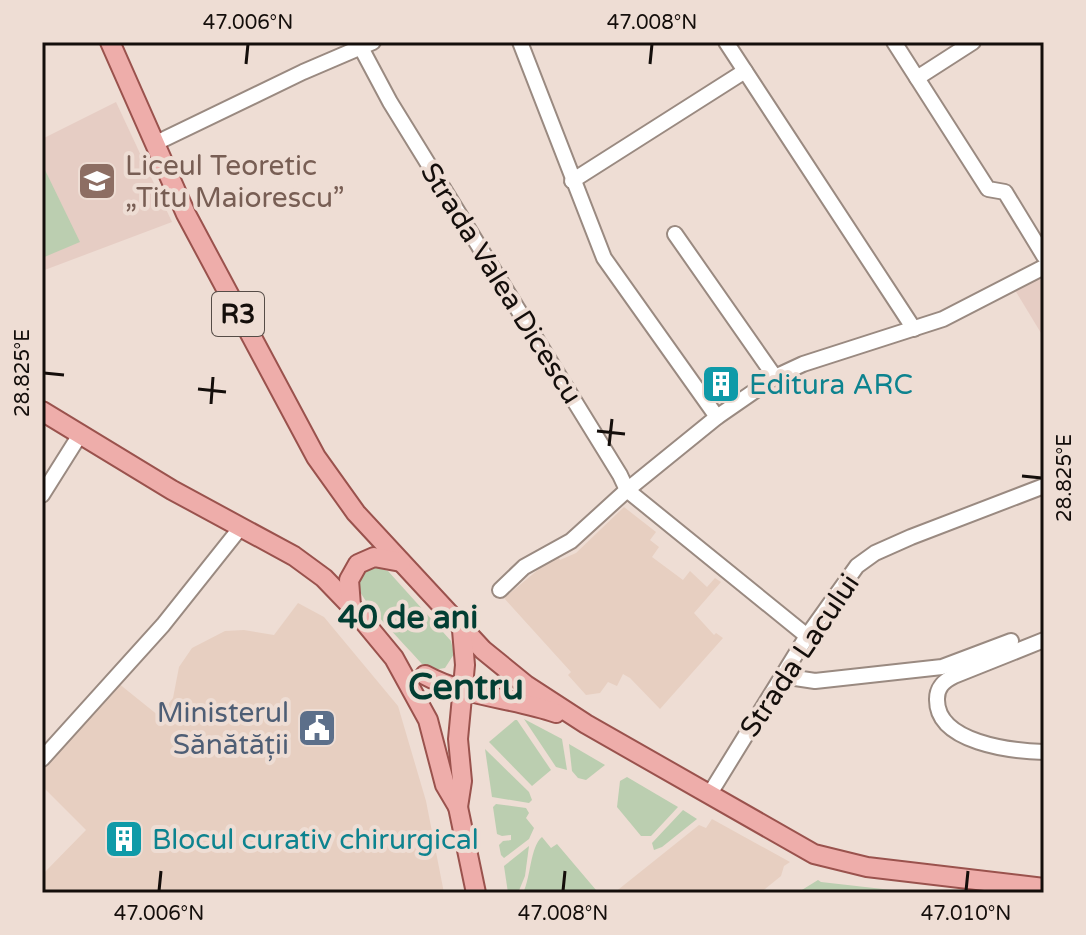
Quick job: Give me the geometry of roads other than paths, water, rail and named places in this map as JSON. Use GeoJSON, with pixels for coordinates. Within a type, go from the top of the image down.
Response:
{"type":"FeatureCollection","features":[{"type":"Feature","properties":{"kind":"main road","name":"R3"},"geometry":{"type":"LineString","coordinates":[[110,42],[154,144],[219,277],[316,457],[356,513],[462,630]]}},
{"type":"Feature","properties":{"kind":"main road"},"geometry":{"type":"LineString","coordinates":[[42,411],[172,490],[311,568],[351,606],[394,658],[428,720],[445,785],[458,807],[476,893]]}},
{"type":"Feature","properties":{"kind":"main road"},"geometry":{"type":"LineString","coordinates":[[351,606],[349,580],[358,564],[374,557],[404,563]]}},
{"type":"Feature","properties":{"kind":"main road"},"geometry":{"type":"LineString","coordinates":[[458,807],[462,781],[458,739],[465,651],[462,630]]}},
{"type":"Feature","properties":{"kind":"main road"},"geometry":{"type":"LineString","coordinates":[[462,630],[516,677],[586,724],[826,859],[882,869],[1044,888]]}},
{"type":"Feature","properties":{"kind":"main road"},"geometry":{"type":"LineString","coordinates":[[425,675],[440,677],[452,673],[465,651]]}},
{"type":"Feature","properties":{"kind":"main road"},"geometry":{"type":"LineString","coordinates":[[394,658],[441,684],[532,705],[586,724]]}},
{"type":"Feature","properties":{"kind":"street"},"geometry":{"type":"LineString","coordinates":[[520,42],[588,224],[613,274],[717,417]]}},
{"type":"Feature","properties":{"kind":"street"},"geometry":{"type":"LineString","coordinates":[[726,42],[914,329]]}},
{"type":"Feature","properties":{"kind":"street"},"geometry":{"type":"LineString","coordinates":[[894,42],[988,189],[1005,192],[1044,256]]}},
{"type":"Feature","properties":{"kind":"street"},"geometry":{"type":"LineString","coordinates":[[917,78],[973,42]]}},
{"type":"Feature","properties":{"kind":"street"},"geometry":{"type":"LineString","coordinates":[[154,144],[363,44]]}},
{"type":"Feature","properties":{"kind":"street","name":"Strada Valea Dicescu"},"geometry":{"type":"LineString","coordinates":[[363,44],[390,102],[627,490],[807,636]]}},
{"type":"Feature","properties":{"kind":"street"},"geometry":{"type":"LineString","coordinates":[[572,181],[745,71]]}},
{"type":"Feature","properties":{"kind":"street"},"geometry":{"type":"LineString","coordinates":[[675,234],[775,377]]}},
{"type":"Feature","properties":{"kind":"street"},"geometry":{"type":"LineString","coordinates":[[500,590],[524,567],[571,541],[627,490],[717,417],[775,377],[825,356],[914,329],[967,308],[1044,267]]}},
{"type":"Feature","properties":{"kind":"street"},"geometry":{"type":"LineString","coordinates":[[42,495],[81,433]]}},
{"type":"Feature","properties":{"kind":"street","name":"Strada Lacului"},"geometry":{"type":"LineString","coordinates":[[709,795],[849,573],[875,553],[1044,486]]}},
{"type":"Feature","properties":{"kind":"street"},"geometry":{"type":"LineString","coordinates":[[42,759],[163,625],[241,527]]}},
{"type":"Feature","properties":{"kind":"street"},"geometry":{"type":"LineString","coordinates":[[1044,640],[954,676],[945,681],[937,696],[944,723],[961,733],[990,745],[1044,752]]}},
{"type":"Feature","properties":{"kind":"street"},"geometry":{"type":"LineString","coordinates":[[782,676],[815,681],[942,667],[1011,641]]}},
{"type":"Feature","properties":{"kind":"place","name":"Liceul Teoretic „Titu Maiorescu”"},"geometry":{"type":"Point","coordinates":[97,181]}},
{"type":"Feature","properties":{"kind":"place","name":"Editura ARC"},"geometry":{"type":"Point","coordinates":[721,384]}},
{"type":"Feature","properties":{"kind":"place","name":"Ministerul Sănătății"},"geometry":{"type":"Point","coordinates":[317,728]}},
{"type":"Feature","properties":{"kind":"place","name":"Blocul curativ chirurgical"},"geometry":{"type":"Point","coordinates":[124,839]}},
{"type":"Feature","properties":{"kind":"district","name":"40 de ani"},"geometry":{"type":"Point","coordinates":[408,617]}},
{"type":"Feature","properties":{"kind":"district","name":"Centru"},"geometry":{"type":"Point","coordinates":[466,686]}}]}
